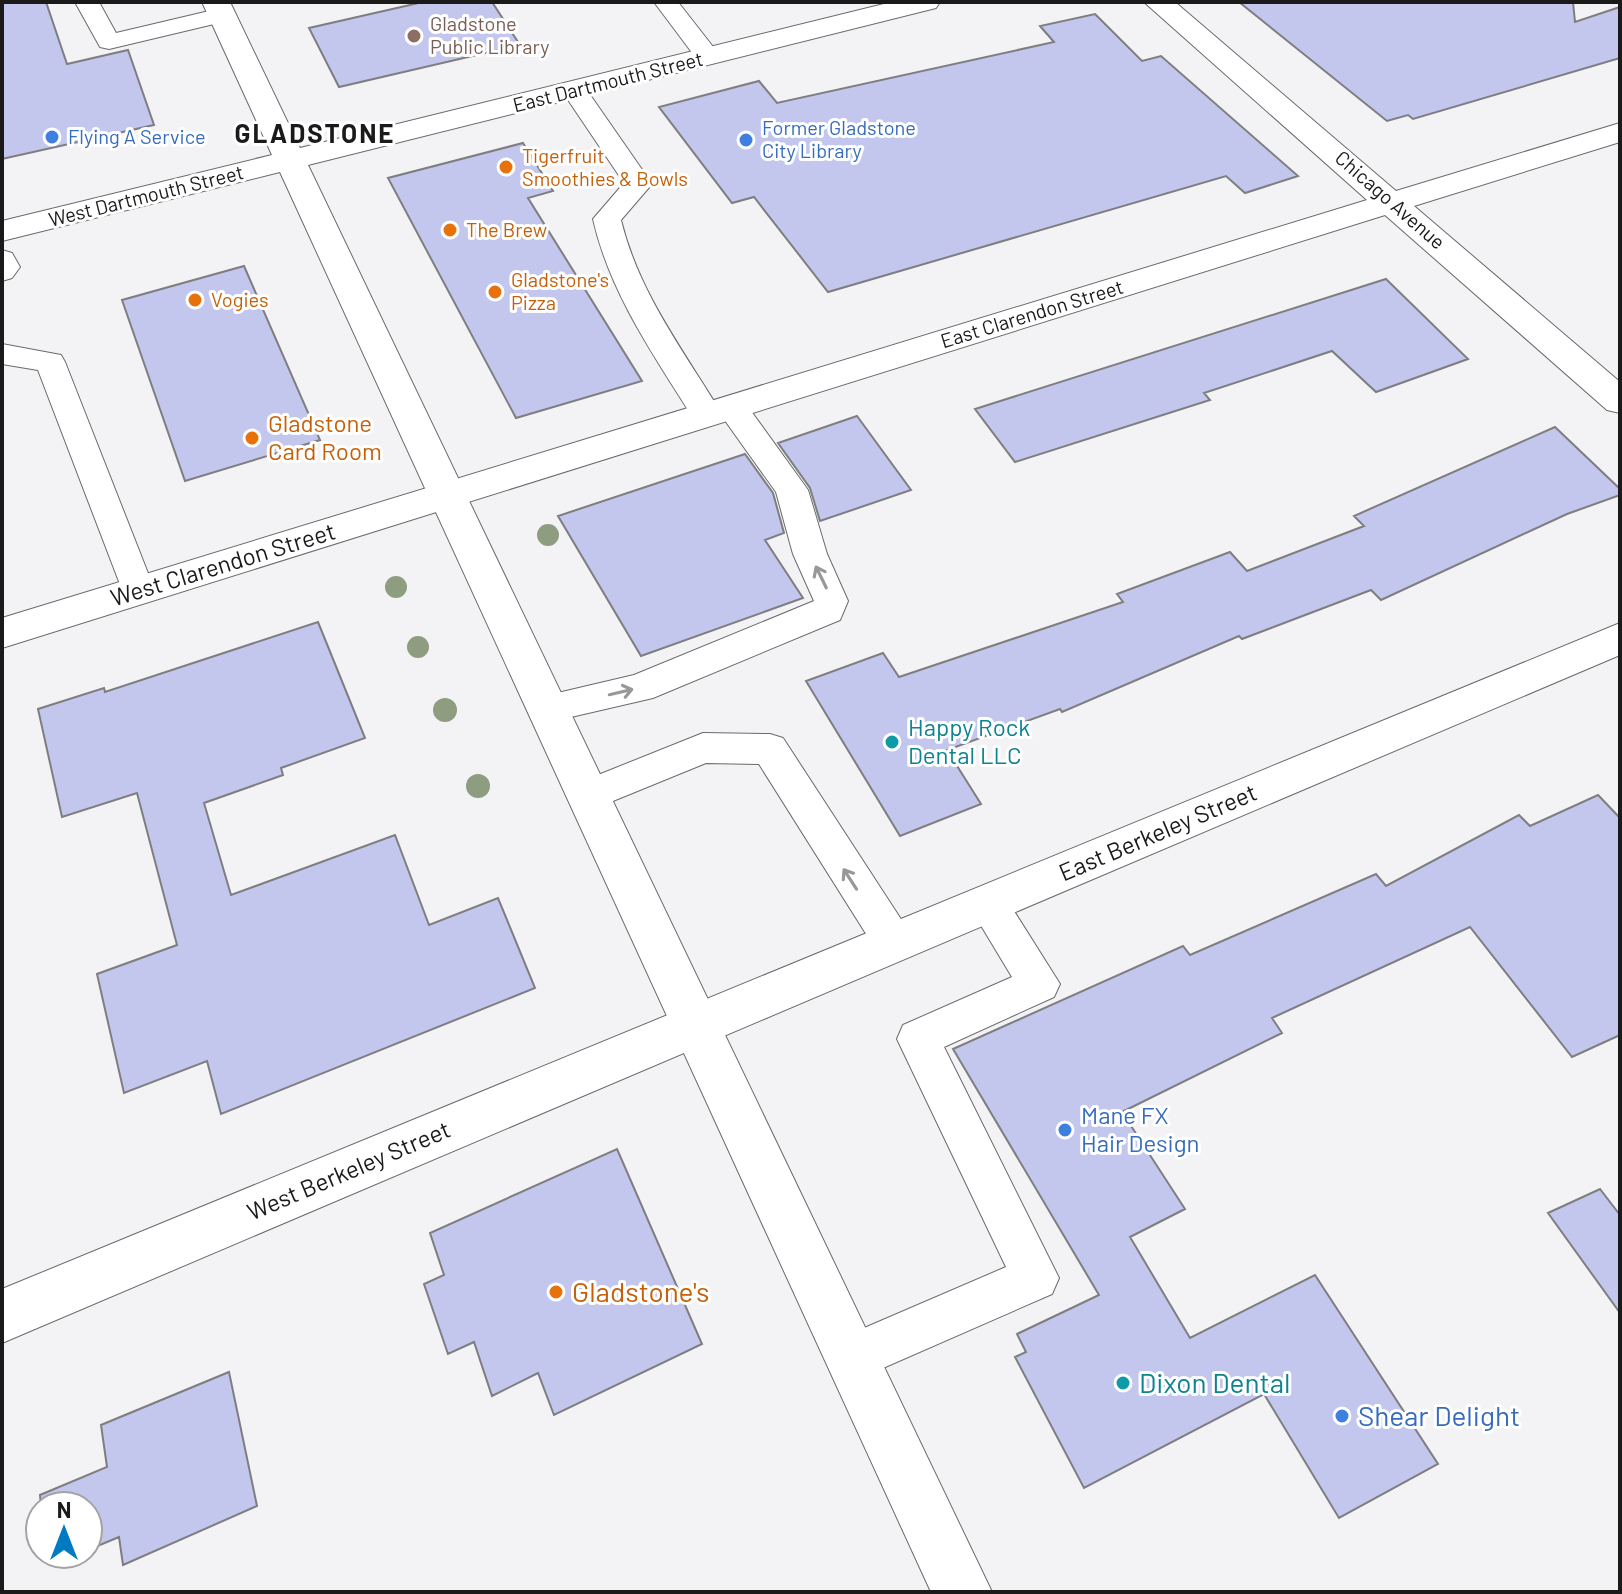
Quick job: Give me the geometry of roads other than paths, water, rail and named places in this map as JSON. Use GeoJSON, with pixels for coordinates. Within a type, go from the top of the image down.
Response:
{"type":"FeatureCollection","features":[{"type":"Feature","properties":{"kind":"street","name":"East Dartmouth Street"},"geometry":{"type":"LineString","coordinates":[[291,161],[926,2]]}},
{"type":"Feature","properties":{"kind":"street","name":"Chicago Avenue"},"geometry":{"type":"LineString","coordinates":[[1158,2],[1394,202],[1620,401]]}},
{"type":"Feature","properties":{"kind":"street"},"geometry":{"type":"LineString","coordinates":[[219,9],[444,495],[962,1592]]}},
{"type":"Feature","properties":{"kind":"street","name":"East Clarendon Street"},"geometry":{"type":"LineString","coordinates":[[444,495],[1620,132]]}},
{"type":"Feature","properties":{"kind":"street","name":"West Dartmouth Street"},"geometry":{"type":"LineString","coordinates":[[2,231],[291,161]]}},
{"type":"Feature","properties":{"kind":"street","name":"West Clarendon Street"},"geometry":{"type":"LineString","coordinates":[[2,633],[444,495]]}},
{"type":"Feature","properties":{"kind":"street","name":"East Berkeley Street"},"geometry":{"type":"LineString","coordinates":[[695,1026],[1620,638]]}},
{"type":"Feature","properties":{"kind":"street","name":"West Berkeley Street"},"geometry":{"type":"LineString","coordinates":[[2,1316],[695,1026]]}},
{"type":"Feature","properties":{"kind":"lane"},"geometry":{"type":"LineString","coordinates":[[87,2],[109,42],[219,9]]}},
{"type":"Feature","properties":{"kind":"lane"},"geometry":{"type":"LineString","coordinates":[[666,2],[708,57]]}},
{"type":"Feature","properties":{"kind":"lane"},"geometry":{"type":"LineString","coordinates":[[545,709],[640,688],[828,611],[831,601],[810,554],[792,490],[719,411],[637,300],[614,252],[607,219],[638,184],[575,91]]}},
{"type":"Feature","properties":{"kind":"lane"},"geometry":{"type":"LineString","coordinates":[[2,259],[6,267],[2,272]]}},
{"type":"Feature","properties":{"kind":"lane"},"geometry":{"type":"LineString","coordinates":[[2,354],[50,362],[138,591]]}},
{"type":"Feature","properties":{"kind":"lane"},"geometry":{"type":"LineString","coordinates":[[586,796],[703,748],[770,749],[894,943]]}},
{"type":"Feature","properties":{"kind":"lane"},"geometry":{"type":"LineString","coordinates":[[851,1358],[1036,1278],[918,1039],[1039,984],[988,904]]}},
{"type":"Feature","properties":{"kind":"place","name":"Gladstone Public Library"},"geometry":{"type":"Point","coordinates":[414,36]}},
{"type":"Feature","properties":{"kind":"place","name":"Flying A Service"},"geometry":{"type":"Point","coordinates":[52,137]}},
{"type":"Feature","properties":{"kind":"place","name":"Former Gladstone City Library"},"geometry":{"type":"Point","coordinates":[746,140]}},
{"type":"Feature","properties":{"kind":"place","name":"Tigerfruit Smoothies & Bowls"},"geometry":{"type":"Point","coordinates":[506,167]}},
{"type":"Feature","properties":{"kind":"place","name":"The Brew"},"geometry":{"type":"Point","coordinates":[450,230]}},
{"type":"Feature","properties":{"kind":"place","name":"Gladstone's Pizza"},"geometry":{"type":"Point","coordinates":[495,292]}},
{"type":"Feature","properties":{"kind":"place","name":"Vogies"},"geometry":{"type":"Point","coordinates":[195,300]}},
{"type":"Feature","properties":{"kind":"place","name":"Gladstone Card Room"},"geometry":{"type":"Point","coordinates":[252,438]}},
{"type":"Feature","properties":{"kind":"place","name":"Happy Rock Dental LLC"},"geometry":{"type":"Point","coordinates":[892,742]}},
{"type":"Feature","properties":{"kind":"place","name":"Mane FX Hair Design"},"geometry":{"type":"Point","coordinates":[1065,1130]}},
{"type":"Feature","properties":{"kind":"place","name":"Gladstone's"},"geometry":{"type":"Point","coordinates":[556,1292]}},
{"type":"Feature","properties":{"kind":"place","name":"Dixon Dental"},"geometry":{"type":"Point","coordinates":[1123,1383]}},
{"type":"Feature","properties":{"kind":"place","name":"Shear Delight"},"geometry":{"type":"Point","coordinates":[1342,1416]}},
{"type":"Feature","properties":{"kind":"district","name":"GLADSTONE"},"geometry":{"type":"Point","coordinates":[315,134]}}]}
